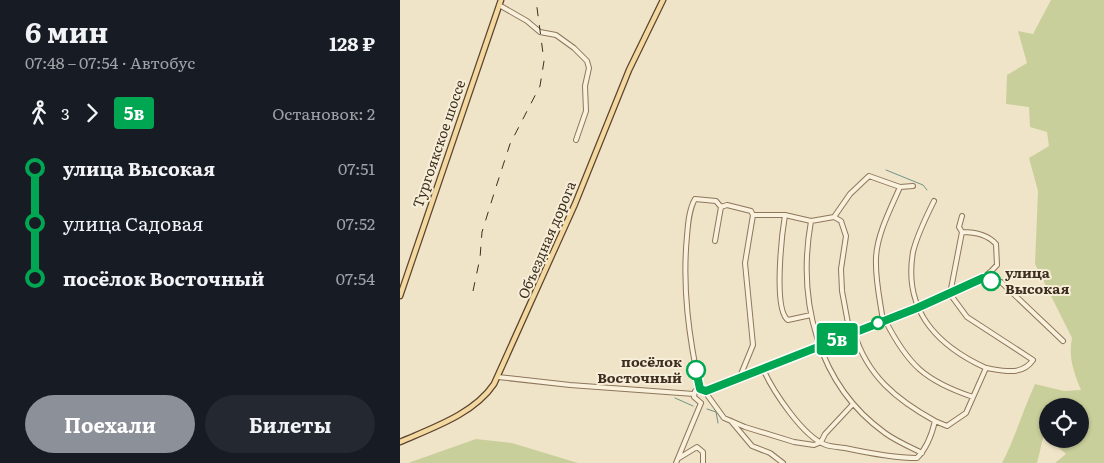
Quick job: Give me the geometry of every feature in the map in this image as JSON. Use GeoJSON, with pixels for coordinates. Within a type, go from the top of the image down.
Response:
{"type":"FeatureCollection","features":[{"type":"Feature","properties":{"kind":"main road","name":"Объездная дорога"},"geometry":{"type":"LineString","coordinates":[[400,442],[478,402],[490,391],[579,196],[615,101],[645,34],[663,0]]}},
{"type":"Feature","properties":{"kind":"main road","name":"Тургоякское шоссе"},"geometry":{"type":"LineString","coordinates":[[400,296],[500,2]]}},
{"type":"Feature","properties":{"kind":"street"},"geometry":{"type":"LineString","coordinates":[[500,2],[540,32],[556,35],[574,48],[587,61],[589,68],[585,86],[586,111],[576,140]]}},
{"type":"Feature","properties":{"kind":"street"},"geometry":{"type":"LineString","coordinates":[[834,217],[850,194],[869,176],[900,187],[913,186]]}},
{"type":"Feature","properties":{"kind":"street"},"geometry":{"type":"LineString","coordinates":[[900,187],[885,223],[876,256],[877,279],[884,320],[901,349],[924,374],[949,389],[973,397]]}},
{"type":"Feature","properties":{"kind":"street"},"geometry":{"type":"LineString","coordinates":[[700,389],[687,322],[685,293],[686,250],[693,201],[699,197],[716,201],[722,207]]}},
{"type":"Feature","properties":{"kind":"street"},"geometry":{"type":"LineString","coordinates":[[934,201],[914,250],[912,279],[917,308],[937,336],[968,360],[986,368],[1021,371],[1027,368],[1033,360],[967,317],[950,294],[962,232],[959,227],[962,216]]}},
{"type":"Feature","properties":{"kind":"street"},"geometry":{"type":"LineString","coordinates":[[722,207],[728,205],[751,211],[753,215],[745,263],[753,345],[739,379]]}},
{"type":"Feature","properties":{"kind":"street"},"geometry":{"type":"LineString","coordinates":[[715,240],[722,207]]}},
{"type":"Feature","properties":{"kind":"street"},"geometry":{"type":"LineString","coordinates":[[753,215],[785,215],[811,221],[834,217],[841,220],[846,236],[841,269],[842,292],[852,333],[868,365],[880,380],[908,406],[947,426],[966,413],[986,368]]}},
{"type":"Feature","properties":{"kind":"street"},"geometry":{"type":"LineString","coordinates":[[785,215],[780,247],[780,292],[784,315],[788,320],[811,315]]}},
{"type":"Feature","properties":{"kind":"street"},"geometry":{"type":"LineString","coordinates":[[811,221],[805,270],[811,315],[819,346],[838,383],[853,404],[886,434],[922,453]]}},
{"type":"Feature","properties":{"kind":"street"},"geometry":{"type":"LineString","coordinates":[[700,389],[706,391],[739,379],[917,308],[988,276],[997,265],[996,244],[990,238],[979,234],[962,232]]}},
{"type":"Feature","properties":{"kind":"street"},"geometry":{"type":"LineString","coordinates":[[988,276],[996,278],[1063,341]]}},
{"type":"Feature","properties":{"kind":"street"},"geometry":{"type":"LineString","coordinates":[[983,278],[994,281],[996,278]]}},
{"type":"Feature","properties":{"kind":"street"},"geometry":{"type":"LineString","coordinates":[[763,369],[770,384],[789,411],[813,438],[825,445],[866,453],[917,458],[922,453],[933,432],[935,421]]}},
{"type":"Feature","properties":{"kind":"street"},"geometry":{"type":"LineString","coordinates":[[498,377],[578,386],[694,394],[700,389]]}},
{"type":"Feature","properties":{"kind":"street"},"geometry":{"type":"LineString","coordinates":[[706,391],[716,410],[731,421],[752,446],[770,453],[783,463]]}},
{"type":"Feature","properties":{"kind":"street"},"geometry":{"type":"LineString","coordinates":[[694,394],[695,400],[701,403]]}},
{"type":"Feature","properties":{"kind":"street"},"geometry":{"type":"LineString","coordinates":[[676,463],[701,403],[708,396]]}},
{"type":"Feature","properties":{"kind":"street"},"geometry":{"type":"LineString","coordinates":[[731,421],[794,442],[814,445],[821,442],[853,404]]}},
{"type":"Feature","properties":{"kind":"street"},"geometry":{"type":"LineString","coordinates":[[682,463],[680,457],[697,447],[703,452],[703,463]]}},
{"type":"Feature","properties":{"kind":"green space"},"geometry":{"type":"Polygon","coordinates":[[[1051,0],[1104,0],[1104,463],[1055,463],[1066,454],[1059,448],[1089,448],[1089,398],[1039,398],[1039,448],[1041,448],[1037,463],[1002,463],[1035,384],[1064,391],[1081,390],[1071,358],[1072,338],[1035,264],[1038,191],[1029,158],[1049,146],[1047,132],[1030,127],[1029,107],[1006,104],[1007,75],[1027,63],[1018,31],[1033,34],[1051,0]]]}},
{"type":"Feature","properties":{"kind":"green space"},"geometry":{"type":"Polygon","coordinates":[[[476,439],[512,443],[578,463],[408,463],[476,439]]]}},
{"type":"Feature","properties":{"kind":"waterway"},"geometry":{"type":"LineString","coordinates":[[886,170],[923,185],[927,190]]}},
{"type":"Feature","properties":{"kind":"waterway"},"geometry":{"type":"LineString","coordinates":[[675,398],[693,406]]}},
{"type":"Feature","properties":{"kind":"waterway"},"geometry":{"type":"LineString","coordinates":[[707,409],[716,412],[718,423]]}},
{"type":"Feature","properties":{"kind":"railway"},"geometry":{"type":"LineString","coordinates":[[473,291],[480,258],[482,232],[510,144],[540,86],[544,61],[536,0]]}},
{"type":"Feature","properties":{"kind":"bus line","name":"5в"},"geometry":{"type":"LineString","coordinates":[[696,370],[700,389],[706,391],[917,308],[983,278],[991,281]]}},
{"type":"Feature","properties":{"kind":"place","name":"улица Высокая"},"geometry":{"type":"Point","coordinates":[991,281]}},
{"type":"Feature","properties":{"kind":"place","name":"посёлок Восточный"},"geometry":{"type":"Point","coordinates":[696,370]}}]}
